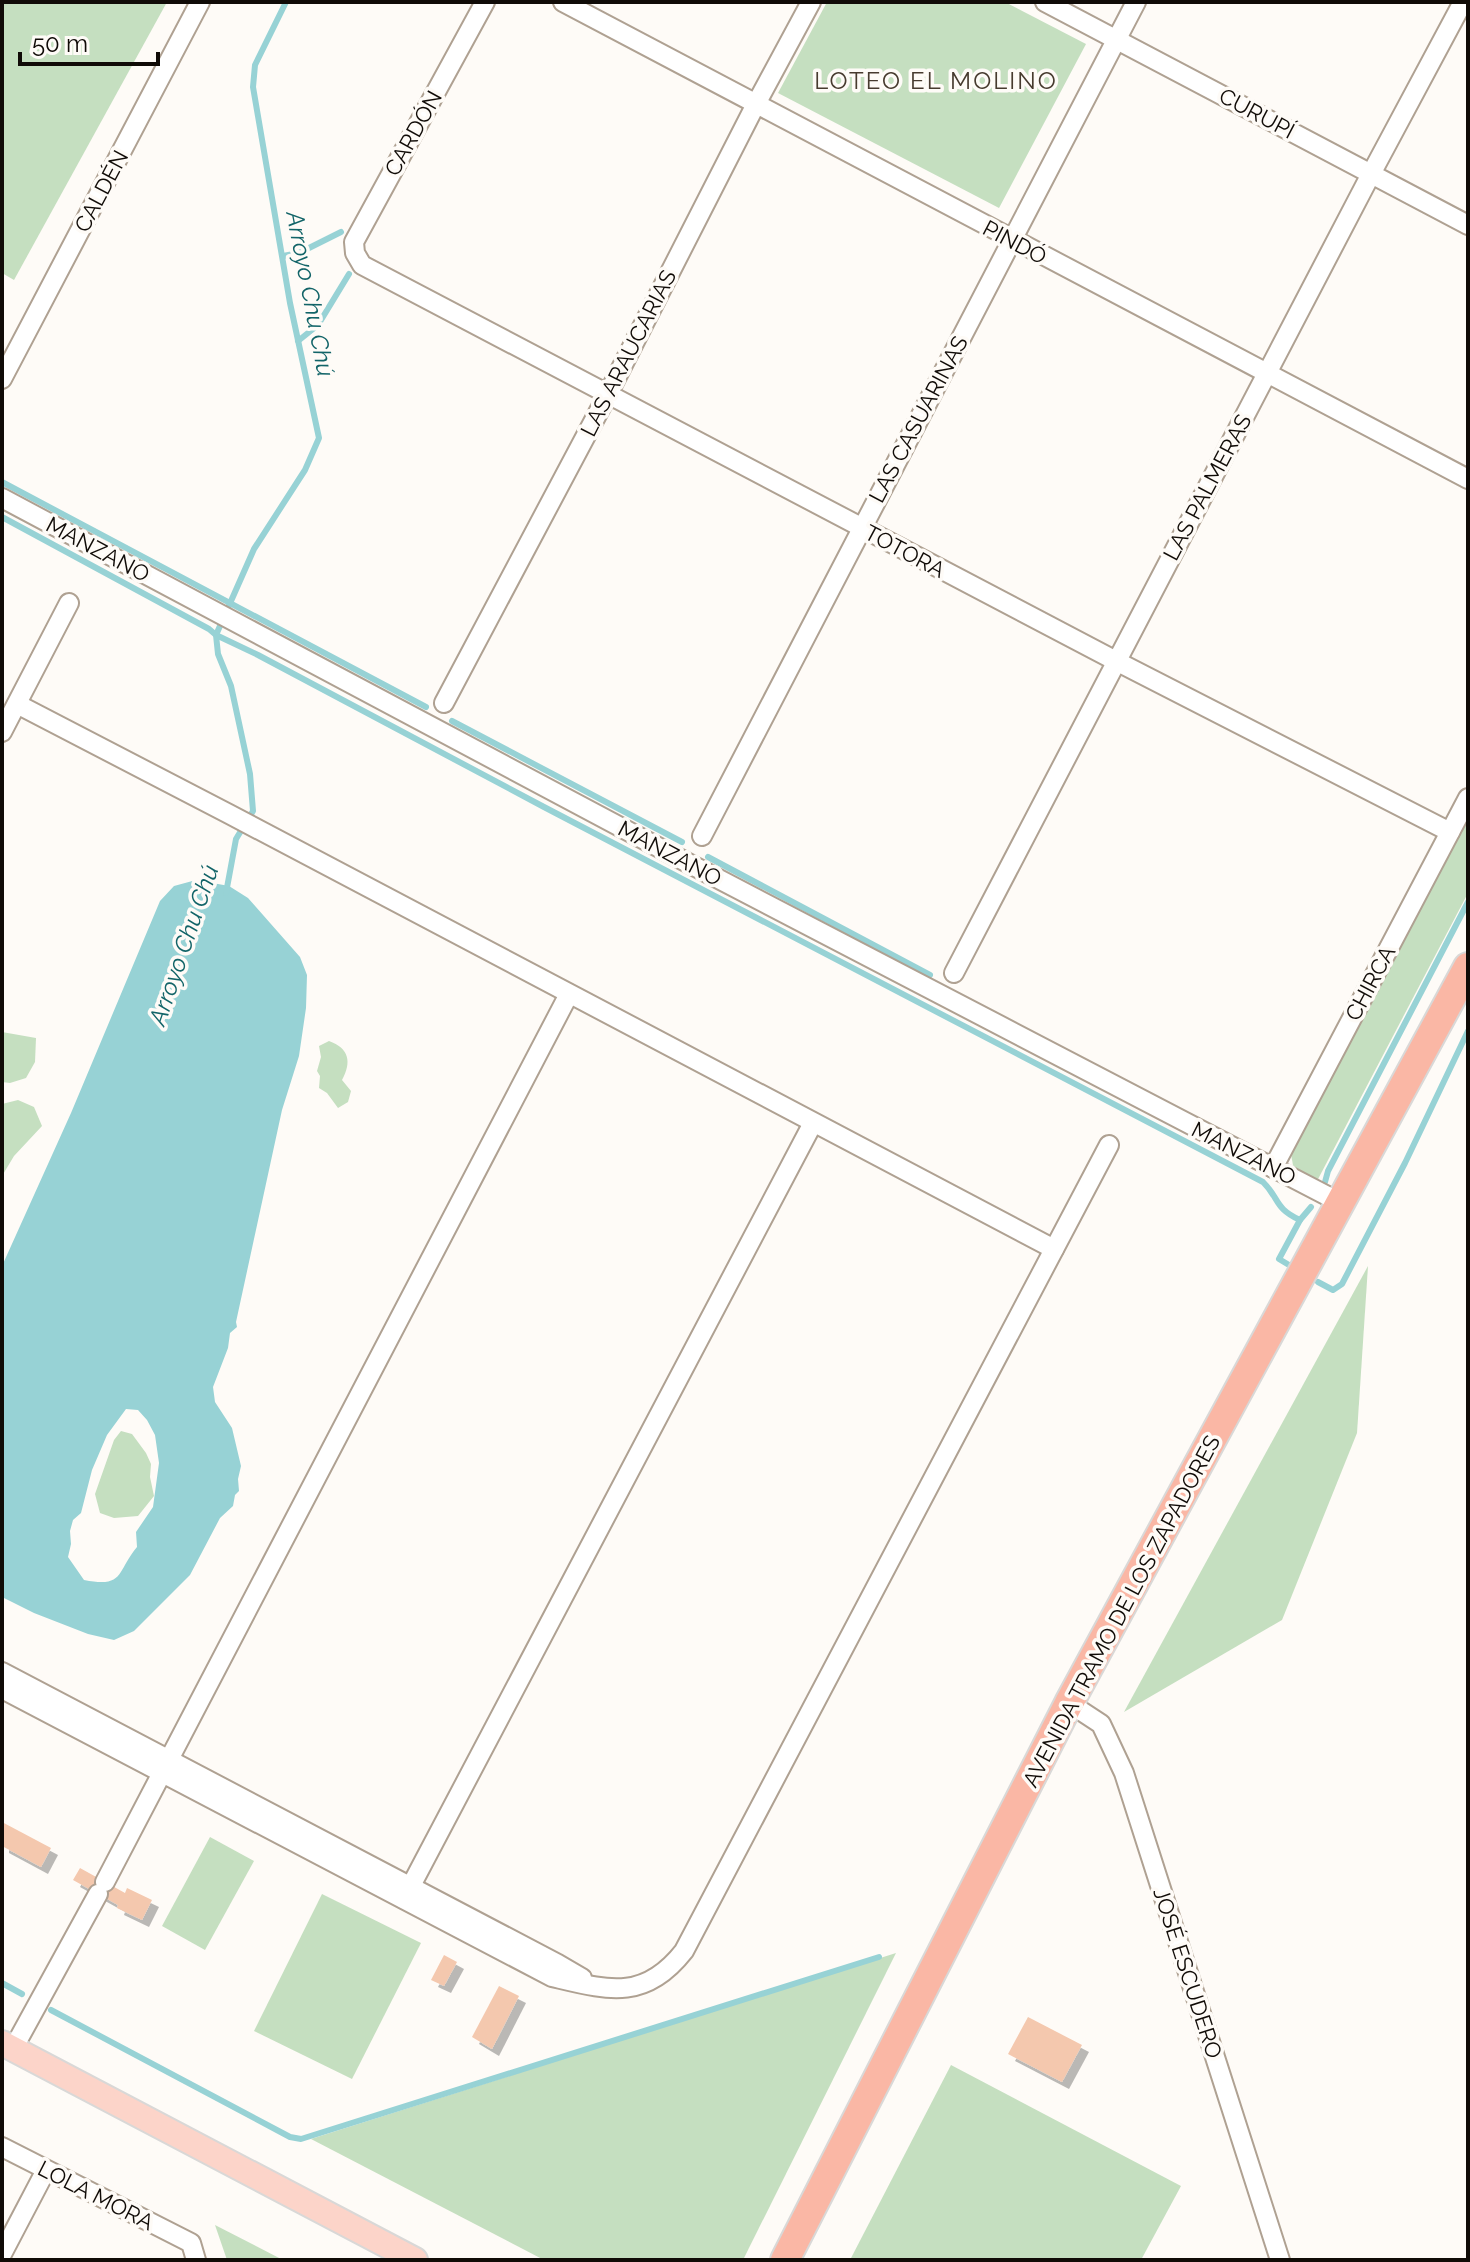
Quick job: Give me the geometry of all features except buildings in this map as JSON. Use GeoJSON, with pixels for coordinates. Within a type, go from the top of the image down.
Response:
{"type":"FeatureCollection","features":[{"type":"Feature","properties":{"kind":"highway","name":"AVENIDA TRAMO DE LOS ZAPADORES"},"geometry":{"type":"LineString","coordinates":[[785,2260],[1069,1703],[1468,967]]}},
{"type":"Feature","properties":{"kind":"main road"},"geometry":{"type":"LineString","coordinates":[[8,2046],[415,2260]]}},
{"type":"Feature","properties":{"kind":"street","name":"CALDÉN"},"geometry":{"type":"LineString","coordinates":[[2,379],[200,2]]}},
{"type":"Feature","properties":{"kind":"street","name":"CARDÓN"},"geometry":{"type":"LineString","coordinates":[[362,265],[355,253],[354,242],[485,2]]}},
{"type":"Feature","properties":{"kind":"street","name":"PINDÓ"},"geometry":{"type":"LineString","coordinates":[[563,2],[1468,479]]}},
{"type":"Feature","properties":{"kind":"street","name":"LAS ARAUCARIAS"},"geometry":{"type":"LineString","coordinates":[[444,703],[811,2]]}},
{"type":"Feature","properties":{"kind":"street","name":"CURUPÍ"},"geometry":{"type":"LineString","coordinates":[[1045,2],[1468,225]]}},
{"type":"Feature","properties":{"kind":"street","name":"LAS CASUARINAS"},"geometry":{"type":"LineString","coordinates":[[702,836],[1136,2]]}},
{"type":"Feature","properties":{"kind":"street","name":"LAS PALMERAS"},"geometry":{"type":"LineString","coordinates":[[954,973],[1463,2]]}},
{"type":"Feature","properties":{"kind":"street","name":"TOTORA"},"geometry":{"type":"LineString","coordinates":[[362,265],[1116,661],[1450,832]]}},
{"type":"Feature","properties":{"kind":"street","name":"MANZANO"},"geometry":{"type":"LineString","coordinates":[[2,498],[675,856],[1341,1203]]}},
{"type":"Feature","properties":{"kind":"street"},"geometry":{"type":"LineString","coordinates":[[2,732],[69,603]]}},
{"type":"Feature","properties":{"kind":"street"},"geometry":{"type":"LineString","coordinates":[[17,704],[1054,1249]]}},
{"type":"Feature","properties":{"kind":"street","name":"CHIRCA"},"geometry":{"type":"LineString","coordinates":[[1273,1168],[1468,798]]}},
{"type":"Feature","properties":{"kind":"street"},"geometry":{"type":"LineString","coordinates":[[8,2046],[101,1888],[569,994]]}},
{"type":"Feature","properties":{"kind":"street"},"geometry":{"type":"LineString","coordinates":[[408,1893],[813,1123]]}},
{"type":"Feature","properties":{"kind":"street"},"geometry":{"type":"LineString","coordinates":[[2,1689],[165,1766],[408,1893],[552,1977],[598,1988],[622,1990],[651,1981],[670,1969],[684,1951],[1109,1145]]}},
{"type":"Feature","properties":{"kind":"street"},"geometry":{"type":"LineString","coordinates":[[2,1672],[165,1766]]}},
{"type":"Feature","properties":{"kind":"street","name":"JOSÉ ESCUDERO"},"geometry":{"type":"LineString","coordinates":[[1069,1703],[1101,1724],[1124,1773],[1280,2260]]}},
{"type":"Feature","properties":{"kind":"street","name":"LOLA MORA"},"geometry":{"type":"LineString","coordinates":[[2,2147],[193,2252]]}},
{"type":"Feature","properties":{"kind":"street"},"geometry":{"type":"LineString","coordinates":[[2,2254],[46,2170]]}},
{"type":"Feature","properties":{"kind":"green space"},"geometry":{"type":"Polygon","coordinates":[[[2,2],[167,2],[14,280],[2,273],[2,2]]]}},
{"type":"Feature","properties":{"kind":"green space"},"geometry":{"type":"Polygon","coordinates":[[[827,2],[1005,2],[1086,44],[999,208],[778,93],[827,2]]]}},
{"type":"Feature","properties":{"kind":"green space"},"geometry":{"type":"Polygon","coordinates":[[[1468,820],[1468,893],[1316,1183],[1294,1171],[1291,1154],[1468,820]]]}},
{"type":"Feature","properties":{"kind":"green space"},"geometry":{"type":"Polygon","coordinates":[[[2,1032],[36,1038],[35,1062],[26,1078],[2,1082],[2,1032]]]}},
{"type":"Feature","properties":{"kind":"green space"},"geometry":{"type":"Polygon","coordinates":[[[329,1041],[345,1052],[348,1062],[342,1080],[351,1091],[348,1102],[338,1108],[319,1088],[319,1046],[329,1041]]]}},
{"type":"Feature","properties":{"kind":"green space"},"geometry":{"type":"Polygon","coordinates":[[[18,1100],[34,1107],[42,1126],[14,1156],[2,1176],[2,1104],[18,1100]]]}},
{"type":"Feature","properties":{"kind":"green space"},"geometry":{"type":"Polygon","coordinates":[[[1368,1266],[1357,1433],[1282,1620],[1124,1712],[1368,1266]]]}},
{"type":"Feature","properties":{"kind":"green space"},"geometry":{"type":"Polygon","coordinates":[[[121,1431],[132,1434],[146,1453],[151,1464],[154,1496],[138,1516],[114,1518],[100,1513],[95,1494],[114,1440],[121,1431]]]}},
{"type":"Feature","properties":{"kind":"green space"},"geometry":{"type":"Polygon","coordinates":[[[210,1837],[254,1861],[205,1950],[162,1926],[210,1837]]]}},
{"type":"Feature","properties":{"kind":"green space"},"geometry":{"type":"Polygon","coordinates":[[[322,1894],[421,1943],[352,2079],[254,2031],[322,1894]]]}},
{"type":"Feature","properties":{"kind":"green space"},"geometry":{"type":"Polygon","coordinates":[[[896,1953],[743,2260],[544,2260],[311,2139],[896,1953]]]}},
{"type":"Feature","properties":{"kind":"green space"},"geometry":{"type":"Polygon","coordinates":[[[951,2065],[1181,2186],[1141,2260],[850,2260],[951,2065]]]}},
{"type":"Feature","properties":{"kind":"green space"},"geometry":{"type":"Polygon","coordinates":[[[215,2225],[283,2260],[227,2260],[215,2225]]]}},
{"type":"Feature","properties":{"kind":"water"},"geometry":{"type":"Polygon","coordinates":[[[196,880],[229,886],[248,898],[300,957],[307,975],[306,1008],[299,1056],[282,1110],[237,1327],[230,1333],[228,1348],[213,1387],[215,1402],[232,1428],[241,1466],[239,1491],[233,1506],[220,1518],[190,1575],[134,1631],[114,1640],[88,1634],[2,1597],[2,1266],[71,1113],[160,901],[174,886],[196,880]],[[126,1409],[107,1435],[92,1470],[81,1513],[73,1520],[68,1557],[84,1580],[107,1582],[118,1576],[137,1547],[136,1532],[153,1507],[159,1463],[155,1435],[138,1410],[126,1409]]]}},
{"type":"Feature","properties":{"kind":"waterway","name":"Arroyo Chu Chú"},"geometry":{"type":"LineString","coordinates":[[226,893],[236,839],[253,811],[250,774],[231,686],[218,654],[216,635],[254,549],[305,470],[319,438],[290,303],[253,87],[255,65],[286,2]]}},
{"type":"Feature","properties":{"kind":"waterway"},"geometry":{"type":"LineString","coordinates":[[283,256],[299,253],[341,232]]}},
{"type":"Feature","properties":{"kind":"waterway"},"geometry":{"type":"LineString","coordinates":[[298,341],[318,325],[349,274]]}},
{"type":"Feature","properties":{"kind":"waterway"},"geometry":{"type":"LineString","coordinates":[[2,482],[426,707]]}},
{"type":"Feature","properties":{"kind":"waterway"},"geometry":{"type":"LineString","coordinates":[[2,517],[216,635],[1263,1182],[1281,1207],[1300,1220],[1279,1259],[1289,1265]]}},
{"type":"Feature","properties":{"kind":"waterway"},"geometry":{"type":"LineString","coordinates":[[452,721],[682,842]]}},
{"type":"Feature","properties":{"kind":"waterway"},"geometry":{"type":"LineString","coordinates":[[708,857],[930,975]]}},
{"type":"Feature","properties":{"kind":"waterway"},"geometry":{"type":"LineString","coordinates":[[1325,1182],[1468,902]]}},
{"type":"Feature","properties":{"kind":"waterway"},"geometry":{"type":"LineString","coordinates":[[1318,1282],[1333,1290],[1342,1284],[1405,1163],[1468,1031]]}},
{"type":"Feature","properties":{"kind":"waterway"},"geometry":{"type":"LineString","coordinates":[[1300,1220],[1311,1207]]}},
{"type":"Feature","properties":{"kind":"waterway"},"geometry":{"type":"LineString","coordinates":[[51,2010],[290,2137],[301,2139],[879,1957]]}},
{"type":"Feature","properties":{"kind":"waterway"},"geometry":{"type":"LineString","coordinates":[[2,1983],[22,1994]]}},
{"type":"Feature","properties":{"kind":"district","name":"LOTEO EL MOLINO"},"geometry":{"type":"Point","coordinates":[936,81]}}]}
